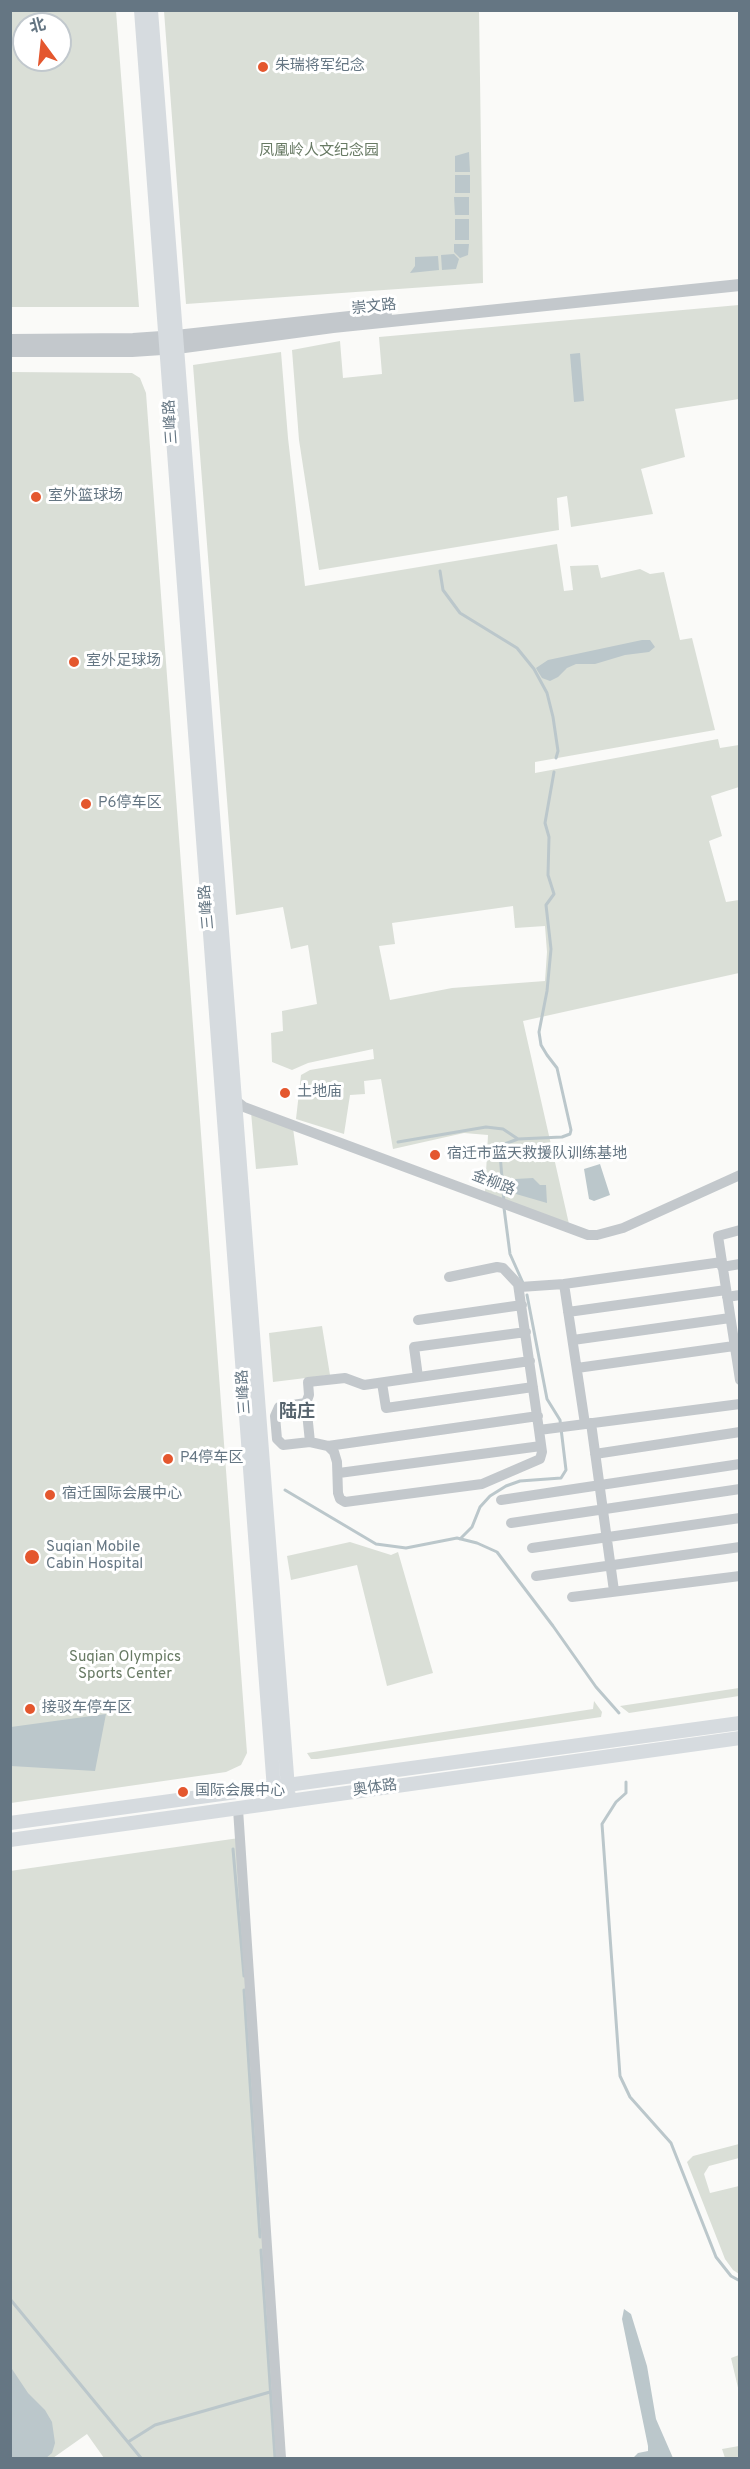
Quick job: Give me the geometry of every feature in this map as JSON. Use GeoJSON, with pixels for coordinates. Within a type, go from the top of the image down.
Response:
{"type":"FeatureCollection","features":[{"type":"Feature","properties":{"kind":"main road","name":"三峰路"},"geometry":{"type":"LineString","coordinates":[[141,10],[235,1100],[254,1438]]}},
{"type":"Feature","properties":{"kind":"main road","name":"三峰路"},"geometry":{"type":"LineString","coordinates":[[151,10],[171,343],[282,1802]]}},
{"type":"Feature","properties":{"kind":"main road","name":"奥体路"},"geometry":{"type":"LineString","coordinates":[[10,1823],[740,1724]]}},
{"type":"Feature","properties":{"kind":"main road","name":"奥体路"},"geometry":{"type":"LineString","coordinates":[[10,1840],[740,1738]]}},
{"type":"Feature","properties":{"kind":"street","name":"崇文路"},"geometry":{"type":"LineString","coordinates":[[10,351],[171,343],[739,281]]}},
{"type":"Feature","properties":{"kind":"street","name":"崇文路"},"geometry":{"type":"LineString","coordinates":[[10,340],[171,343]]}},
{"type":"Feature","properties":{"kind":"street","name":"金柳路"},"geometry":{"type":"LineString","coordinates":[[235,1100],[244,1107],[593,1236],[623,1228],[740,1175]]}},
{"type":"Feature","properties":{"kind":"street"},"geometry":{"type":"LineString","coordinates":[[740,1230],[718,1236],[726,1293],[734,1323],[734,1347],[740,1380]]}},
{"type":"Feature","properties":{"kind":"street"},"geometry":{"type":"LineString","coordinates":[[520,1287],[564,1284],[722,1264],[740,1264]]}},
{"type":"Feature","properties":{"kind":"street"},"geometry":{"type":"LineString","coordinates":[[328,1446],[334,1452],[339,1473],[338,1493],[340,1499],[345,1502],[482,1484],[540,1459],[541,1446],[520,1287],[503,1268],[497,1267],[449,1277]]}},
{"type":"Feature","properties":{"kind":"street"},"geometry":{"type":"LineString","coordinates":[[564,1284],[577,1368],[595,1454],[614,1591]]}},
{"type":"Feature","properties":{"kind":"street"},"geometry":{"type":"LineString","coordinates":[[568,1311],[726,1293],[740,1295]]}},
{"type":"Feature","properties":{"kind":"street"},"geometry":{"type":"LineString","coordinates":[[418,1320],[522,1305]]}},
{"type":"Feature","properties":{"kind":"street"},"geometry":{"type":"LineString","coordinates":[[573,1340],[734,1323]]}},
{"type":"Feature","properties":{"kind":"street"},"geometry":{"type":"LineString","coordinates":[[418,1377],[414,1347],[526,1332]]}},
{"type":"Feature","properties":{"kind":"street"},"geometry":{"type":"LineString","coordinates":[[577,1368],[734,1347]]}},
{"type":"Feature","properties":{"kind":"street"},"geometry":{"type":"LineString","coordinates":[[310,1442],[306,1403],[309,1395],[308,1382],[345,1378],[360,1385],[382,1383],[530,1360]]}},
{"type":"Feature","properties":{"kind":"street"},"geometry":{"type":"LineString","coordinates":[[382,1383],[386,1408],[534,1387]]}},
{"type":"Feature","properties":{"kind":"street"},"geometry":{"type":"LineString","coordinates":[[306,1403],[284,1404],[279,1407],[275,1416],[276,1431],[277,1439],[283,1445],[310,1442],[328,1446],[537,1416]]}},
{"type":"Feature","properties":{"kind":"street"},"geometry":{"type":"LineString","coordinates":[[539,1430],[740,1404]]}},
{"type":"Feature","properties":{"kind":"street"},"geometry":{"type":"LineString","coordinates":[[254,1438],[276,1431]]}},
{"type":"Feature","properties":{"kind":"street"},"geometry":{"type":"LineString","coordinates":[[595,1454],[740,1432]]}},
{"type":"Feature","properties":{"kind":"street"},"geometry":{"type":"LineString","coordinates":[[339,1473],[541,1446]]}},
{"type":"Feature","properties":{"kind":"street"},"geometry":{"type":"LineString","coordinates":[[501,1500],[740,1464]]}},
{"type":"Feature","properties":{"kind":"street"},"geometry":{"type":"LineString","coordinates":[[511,1523],[740,1489]]}},
{"type":"Feature","properties":{"kind":"street"},"geometry":{"type":"LineString","coordinates":[[532,1548],[740,1518]]}},
{"type":"Feature","properties":{"kind":"street"},"geometry":{"type":"LineString","coordinates":[[536,1576],[740,1547]]}},
{"type":"Feature","properties":{"kind":"street"},"geometry":{"type":"LineString","coordinates":[[572,1597],[740,1576]]}},
{"type":"Feature","properties":{"kind":"street"},"geometry":{"type":"LineString","coordinates":[[238,1809],[281,2458]]}},
{"type":"Feature","properties":{"kind":"green space"},"geometry":{"type":"Polygon","coordinates":[[[11,10],[116,11],[139,307],[11,307],[11,10]]]}},
{"type":"Feature","properties":{"kind":"green space","name":"凤凰岭人文纪念园"},"geometry":{"type":"Polygon","coordinates":[[[164,11],[479,11],[483,283],[186,304],[164,11]]]}},
{"type":"Feature","properties":{"kind":"green space"},"geometry":{"type":"Polygon","coordinates":[[[739,305],[739,399],[675,409],[685,457],[641,469],[653,514],[571,527],[567,496],[557,498],[559,530],[319,570],[299,440],[292,350],[340,341],[343,378],[382,374],[379,337],[739,305]]]}},
{"type":"Feature","properties":{"kind":"green space"},"geometry":{"type":"Polygon","coordinates":[[[281,352],[288,438],[305,586],[557,544],[564,591],[573,590],[570,566],[598,565],[601,578],[640,569],[650,574],[664,572],[680,640],[692,638],[715,730],[535,762],[535,773],[718,739],[720,748],[739,745],[739,787],[711,796],[722,836],[709,841],[726,902],[739,900],[739,973],[523,1021],[569,1224],[485,1192],[488,1135],[464,1133],[393,1149],[381,1079],[364,1081],[365,1094],[350,1095],[344,1134],[296,1119],[301,1075],[310,1070],[374,1059],[373,1049],[308,1063],[292,1070],[272,1062],[271,1033],[283,1031],[282,1011],[317,1004],[308,945],[291,949],[283,907],[236,915],[193,365],[281,352]],[[513,906],[392,923],[395,944],[379,946],[390,1000],[452,988],[545,981],[547,952],[545,926],[515,928],[513,906]]]}},
{"type":"Feature","properties":{"kind":"green space","name":"Suqian Olympics Sports Center"},"geometry":{"type":"Polygon","coordinates":[[[11,372],[132,373],[140,378],[146,393],[247,1753],[241,1765],[226,1772],[11,1803],[11,372]]]}},
{"type":"Feature","properties":{"kind":"green space"},"geometry":{"type":"Polygon","coordinates":[[[251,1112],[293,1128],[298,1165],[256,1169],[251,1112]]]}},
{"type":"Feature","properties":{"kind":"green space"},"geometry":{"type":"Polygon","coordinates":[[[322,1326],[330,1375],[273,1382],[269,1333],[322,1326]]]}},
{"type":"Feature","properties":{"kind":"green space"},"geometry":{"type":"Polygon","coordinates":[[[350,1542],[391,1555],[398,1552],[433,1673],[387,1686],[357,1565],[291,1580],[287,1556],[350,1542]]]}},
{"type":"Feature","properties":{"kind":"green space"},"geometry":{"type":"Polygon","coordinates":[[[739,1688],[739,1696],[629,1713],[620,1706],[739,1688]]]}},
{"type":"Feature","properties":{"kind":"green space"},"geometry":{"type":"Polygon","coordinates":[[[594,1701],[602,1712],[601,1717],[317,1759],[311,1759],[307,1753],[593,1709],[594,1701]]]}},
{"type":"Feature","properties":{"kind":"green space"},"geometry":{"type":"Polygon","coordinates":[[[239,1838],[280,2458],[104,2458],[87,2434],[53,2458],[11,2458],[10,1871],[239,1838]]]}},
{"type":"Feature","properties":{"kind":"green space"},"geometry":{"type":"Polygon","coordinates":[[[739,2144],[739,2158],[709,2166],[704,2174],[710,2193],[739,2186],[739,2274],[725,2259],[687,2162],[693,2156],[739,2144]]]}},
{"type":"Feature","properties":{"kind":"green space"},"geometry":{"type":"Polygon","coordinates":[[[740,2355],[739,2392],[731,2358],[740,2355]]]}},
{"type":"Feature","properties":{"kind":"green space"},"geometry":{"type":"Polygon","coordinates":[[[739,2446],[739,2458],[725,2458],[722,2449],[739,2446]]]}},
{"type":"Feature","properties":{"kind":"shaded area"},"geometry":{"type":"Polygon","coordinates":[[[469,152],[470,172],[455,172],[455,156],[469,152]]]}},
{"type":"Feature","properties":{"kind":"shaded area"},"geometry":{"type":"Polygon","coordinates":[[[455,175],[470,175],[470,193],[455,193],[455,175]]]}},
{"type":"Feature","properties":{"kind":"shaded area"},"geometry":{"type":"Polygon","coordinates":[[[454,197],[469,197],[469,215],[455,215],[454,197]]]}},
{"type":"Feature","properties":{"kind":"shaded area"},"geometry":{"type":"Polygon","coordinates":[[[455,219],[469,219],[469,240],[455,240],[455,219]]]}},
{"type":"Feature","properties":{"kind":"shaded area"},"geometry":{"type":"Polygon","coordinates":[[[454,244],[469,244],[468,255],[460,258],[454,252],[454,244]]]}},
{"type":"Feature","properties":{"kind":"shaded area"},"geometry":{"type":"Polygon","coordinates":[[[454,254],[459,259],[456,269],[442,270],[441,255],[454,254]]]}},
{"type":"Feature","properties":{"kind":"shaded area"},"geometry":{"type":"Polygon","coordinates":[[[438,256],[439,270],[410,273],[415,266],[415,257],[438,256]]]}},
{"type":"Feature","properties":{"kind":"shaded area"},"geometry":{"type":"Polygon","coordinates":[[[580,353],[584,401],[574,402],[570,354],[580,353]]]}},
{"type":"Feature","properties":{"kind":"shaded area"},"geometry":{"type":"Polygon","coordinates":[[[650,640],[655,647],[649,652],[625,655],[595,664],[576,664],[550,681],[542,678],[536,668],[548,660],[650,640]]]}},
{"type":"Feature","properties":{"kind":"shaded area"},"geometry":{"type":"Polygon","coordinates":[[[600,1164],[610,1195],[594,1201],[589,1199],[584,1169],[600,1164]]]}},
{"type":"Feature","properties":{"kind":"shaded area"},"geometry":{"type":"Polygon","coordinates":[[[533,1178],[540,1185],[546,1185],[547,1203],[516,1194],[515,1179],[533,1178]]]}},
{"type":"Feature","properties":{"kind":"shaded area"},"geometry":{"type":"Polygon","coordinates":[[[106,1714],[95,1771],[11,1766],[11,1727],[106,1714]]]}},
{"type":"Feature","properties":{"kind":"shaded area"},"geometry":{"type":"Polygon","coordinates":[[[624,2309],[631,2314],[647,2366],[656,2419],[673,2458],[633,2458],[638,2453],[648,2451],[648,2446],[622,2319],[624,2309]]]}},
{"type":"Feature","properties":{"kind":"shaded area"},"geometry":{"type":"Polygon","coordinates":[[[10,2366],[28,2393],[45,2410],[52,2422],[55,2443],[52,2453],[46,2458],[11,2458],[10,2366]]]}},
{"type":"Feature","properties":{"kind":"waterway"},"geometry":{"type":"LineString","coordinates":[[440,571],[443,590],[460,613],[517,648],[534,669],[547,693],[553,717],[558,751],[556,758]]}},
{"type":"Feature","properties":{"kind":"waterway"},"geometry":{"type":"LineString","coordinates":[[504,1202],[500,1154],[502,1145],[518,1139],[562,1137],[570,1134],[571,1130],[557,1068],[541,1045],[539,1032],[547,991],[551,949],[546,905],[554,894],[548,875],[549,837],[545,823],[554,772]]}},
{"type":"Feature","properties":{"kind":"waterway"},"geometry":{"type":"LineString","coordinates":[[398,1142],[486,1127],[503,1129],[518,1139]]}},
{"type":"Feature","properties":{"kind":"waterway"},"geometry":{"type":"LineString","coordinates":[[504,1208],[510,1254],[523,1283]]}},
{"type":"Feature","properties":{"kind":"waterway"},"geometry":{"type":"LineString","coordinates":[[460,1539],[472,1527],[480,1507],[490,1496],[520,1481],[561,1478],[566,1470],[560,1420],[547,1399],[527,1295]]}},
{"type":"Feature","properties":{"kind":"waterway"},"geometry":{"type":"LineString","coordinates":[[285,1490],[376,1544],[406,1548],[457,1538],[477,1543],[497,1552],[596,1687],[619,1713]]}},
{"type":"Feature","properties":{"kind":"waterway"},"geometry":{"type":"LineString","coordinates":[[626,1782],[626,1793],[616,1802],[602,1824],[620,2076],[630,2097],[671,2143],[716,2257],[731,2276],[740,2281]]}},
{"type":"Feature","properties":{"kind":"waterway"},"geometry":{"type":"LineString","coordinates":[[233,1849],[244,1976]]}},
{"type":"Feature","properties":{"kind":"waterway"},"geometry":{"type":"LineString","coordinates":[[244,1990],[260,2237]]}},
{"type":"Feature","properties":{"kind":"waterway"},"geometry":{"type":"LineString","coordinates":[[261,2250],[275,2458]]}},
{"type":"Feature","properties":{"kind":"waterway"},"geometry":{"type":"LineString","coordinates":[[10,2299],[141,2458]]}},
{"type":"Feature","properties":{"kind":"waterway"},"geometry":{"type":"LineString","coordinates":[[128,2442],[155,2425],[270,2392]]}},
{"type":"Feature","properties":{"kind":"place","name":"朱瑞将军纪念"},"geometry":{"type":"Point","coordinates":[263,67]}},
{"type":"Feature","properties":{"kind":"place","name":"室外篮球场"},"geometry":{"type":"Point","coordinates":[36,497]}},
{"type":"Feature","properties":{"kind":"place","name":"室外足球场"},"geometry":{"type":"Point","coordinates":[74,662]}},
{"type":"Feature","properties":{"kind":"place","name":"P6停车区"},"geometry":{"type":"Point","coordinates":[86,804]}},
{"type":"Feature","properties":{"kind":"place","name":"土地庙"},"geometry":{"type":"Point","coordinates":[285,1093]}},
{"type":"Feature","properties":{"kind":"place","name":"宿迁市蓝天救援队训练基地"},"geometry":{"type":"Point","coordinates":[435,1155]}},
{"type":"Feature","properties":{"kind":"place","name":"P4停车区"},"geometry":{"type":"Point","coordinates":[168,1459]}},
{"type":"Feature","properties":{"kind":"place","name":"宿迁国际会展中心"},"geometry":{"type":"Point","coordinates":[50,1495]}},
{"type":"Feature","properties":{"kind":"place","name":"Suqian Mobile Cabin Hospital"},"geometry":{"type":"Point","coordinates":[32,1557]}},
{"type":"Feature","properties":{"kind":"place","name":"接驳车停车区"},"geometry":{"type":"Point","coordinates":[30,1709]}},
{"type":"Feature","properties":{"kind":"place","name":"国际会展中心"},"geometry":{"type":"Point","coordinates":[183,1792]}},
{"type":"Feature","properties":{"kind":"district","name":"陆庄"},"geometry":{"type":"Point","coordinates":[297,1413]}}]}
